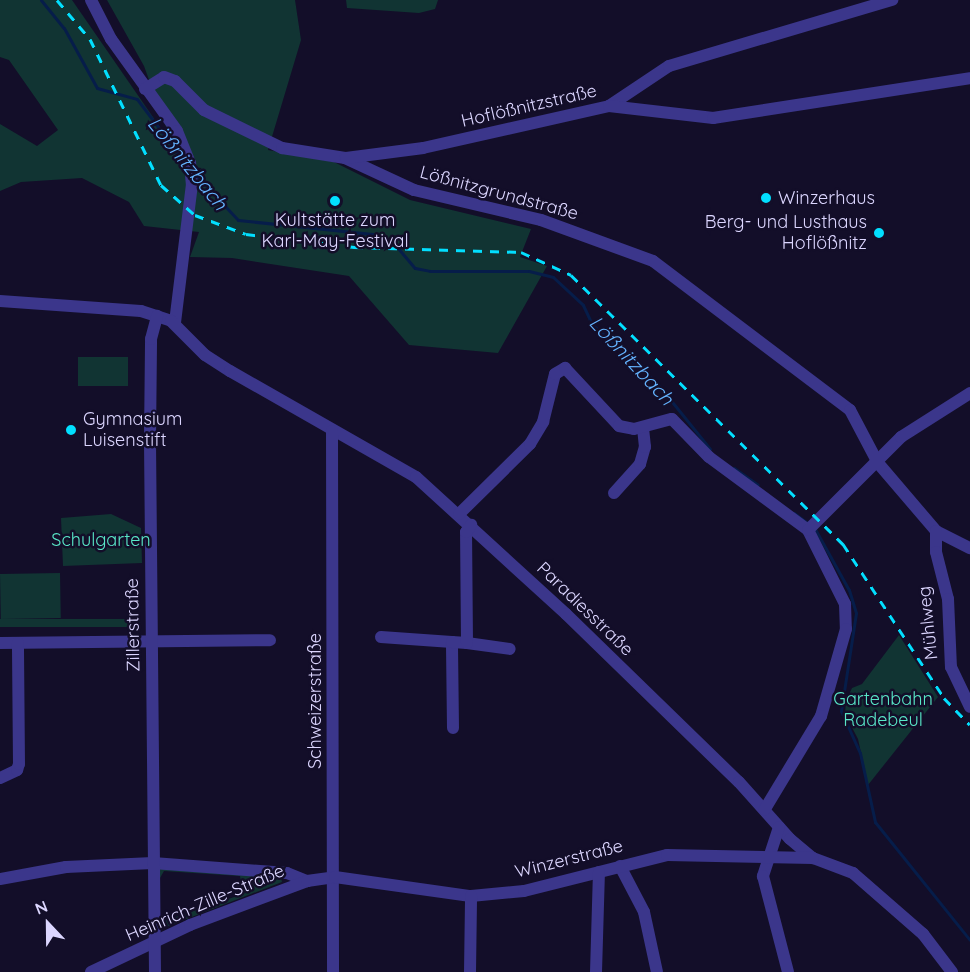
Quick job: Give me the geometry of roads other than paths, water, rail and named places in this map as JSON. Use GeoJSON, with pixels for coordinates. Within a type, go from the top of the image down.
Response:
{"type":"FeatureCollection","features":[{"type":"Feature","properties":{"kind":"street"},"geometry":{"type":"LineString","coordinates":[[91,0],[145,89],[177,131],[188,156],[192,184],[175,323]]}},
{"type":"Feature","properties":{"kind":"street"},"geometry":{"type":"LineString","coordinates":[[609,106],[669,66],[892,0]]}},
{"type":"Feature","properties":{"kind":"street","name":"Lößnitzgrundstraße"},"geometry":{"type":"LineString","coordinates":[[145,89],[164,77],[175,81],[204,110],[249,135],[282,148],[345,158],[414,190],[541,220],[653,261],[850,410],[878,463],[936,531],[970,548]]}},
{"type":"Feature","properties":{"kind":"street","name":"Hoflößnitzstraße"},"geometry":{"type":"LineString","coordinates":[[345,158],[423,148],[609,106],[713,118],[970,78]]}},
{"type":"Feature","properties":{"kind":"street","name":"Paradiesstraße"},"geometry":{"type":"LineString","coordinates":[[0,301],[157,316],[175,323],[205,355],[332,431],[416,477],[471,525],[765,809],[778,827],[813,858],[853,873],[923,934],[952,972]]}},
{"type":"Feature","properties":{"kind":"street","name":"Zillerstraße"},"geometry":{"type":"LineString","coordinates":[[154,942],[151,339],[157,316]]}},
{"type":"Feature","properties":{"kind":"street"},"geometry":{"type":"LineString","coordinates":[[459,514],[530,444],[543,422],[553,378],[561,368],[572,373],[619,426],[643,427],[672,419],[709,457],[810,527],[845,604],[846,629],[821,716],[765,809]]}},
{"type":"Feature","properties":{"kind":"street"},"geometry":{"type":"LineString","coordinates":[[810,527],[878,463],[901,437],[970,393]]}},
{"type":"Feature","properties":{"kind":"street"},"geometry":{"type":"LineString","coordinates":[[614,493],[640,464],[645,447],[643,427]]}},
{"type":"Feature","properties":{"kind":"street","name":"Schweizerstraße"},"geometry":{"type":"LineString","coordinates":[[332,431],[335,876],[333,972]]}},
{"type":"Feature","properties":{"kind":"street"},"geometry":{"type":"LineString","coordinates":[[467,643],[466,532],[471,525]]}},
{"type":"Feature","properties":{"kind":"street","name":"Mühlweg"},"geometry":{"type":"LineString","coordinates":[[936,531],[936,552],[948,599],[951,667],[970,707]]}},
{"type":"Feature","properties":{"kind":"street"},"geometry":{"type":"LineString","coordinates":[[381,637],[467,643],[510,649]]}},
{"type":"Feature","properties":{"kind":"street"},"geometry":{"type":"LineString","coordinates":[[0,643],[270,639]]}},
{"type":"Feature","properties":{"kind":"street"},"geometry":{"type":"LineString","coordinates":[[452,642],[453,728]]}},
{"type":"Feature","properties":{"kind":"street"},"geometry":{"type":"LineString","coordinates":[[0,778],[19,764],[18,643]]}},
{"type":"Feature","properties":{"kind":"street"},"geometry":{"type":"LineString","coordinates":[[778,827],[765,857],[763,885],[788,972]]}},
{"type":"Feature","properties":{"kind":"street","name":"Winzerstraße"},"geometry":{"type":"LineString","coordinates":[[335,876],[420,893],[471,896],[524,891],[667,855],[813,858]]}},
{"type":"Feature","properties":{"kind":"street"},"geometry":{"type":"LineString","coordinates":[[0,879],[66,867],[153,863],[287,873],[307,881]]}},
{"type":"Feature","properties":{"kind":"street"},"geometry":{"type":"LineString","coordinates":[[620,866],[644,912],[657,972]]}},
{"type":"Feature","properties":{"kind":"street"},"geometry":{"type":"LineString","coordinates":[[596,972],[599,872]]}},
{"type":"Feature","properties":{"kind":"street","name":"Heinrich-Zille-Straße"},"geometry":{"type":"LineString","coordinates":[[91,972],[154,942],[307,881],[335,876]]}},
{"type":"Feature","properties":{"kind":"street"},"geometry":{"type":"LineString","coordinates":[[470,972],[471,896]]}},
{"type":"Feature","properties":{"kind":"street"},"geometry":{"type":"LineString","coordinates":[[154,942],[155,972]]}},
{"type":"Feature","properties":{"kind":"waterway","name":"Lößnitzbach"},"geometry":{"type":"LineString","coordinates":[[41,0],[64,28],[97,88],[137,99],[183,160]]}},
{"type":"Feature","properties":{"kind":"waterway","name":"Lößnitzbach"},"geometry":{"type":"LineString","coordinates":[[195,174],[238,220],[372,234],[392,241],[415,268],[430,271],[529,271],[553,277],[583,305],[592,324],[656,382],[710,449]]}},
{"type":"Feature","properties":{"kind":"waterway","name":"Lößnitzbach"},"geometry":{"type":"LineString","coordinates":[[734,468],[758,485]]}},
{"type":"Feature","properties":{"kind":"waterway","name":"Lößnitzbach"},"geometry":{"type":"LineString","coordinates":[[794,513],[810,525]]}},
{"type":"Feature","properties":{"kind":"waterway","name":"Lößnitzbach"},"geometry":{"type":"LineString","coordinates":[[815,529],[849,590],[856,613],[841,711],[860,753],[875,822],[970,940]]}},
{"type":"Feature","properties":{"kind":"railway"},"geometry":{"type":"LineString","coordinates":[[57,0],[90,39],[161,185],[195,215],[246,234],[354,247],[521,252],[571,275],[843,544],[944,698],[970,725]]}},
{"type":"Feature","properties":{"kind":"place","name":"Winzerhaus"},"geometry":{"type":"Point","coordinates":[766,198]}},
{"type":"Feature","properties":{"kind":"place","name":"Kultstätte zum Karl-May-Festival"},"geometry":{"type":"Point","coordinates":[335,201]}},
{"type":"Feature","properties":{"kind":"place","name":"Berg- und Lusthaus Hoflößnitz"},"geometry":{"type":"Point","coordinates":[879,233]}},
{"type":"Feature","properties":{"kind":"place","name":"Gymnasium Luisenstift"},"geometry":{"type":"Point","coordinates":[71,430]}},
{"type":"Feature","properties":{"kind":"park label","name":"Schulgarten"},"geometry":{"type":"Point","coordinates":[101,540]}},
{"type":"Feature","properties":{"kind":"park label","name":"Gartenbahn Radebeul"},"geometry":{"type":"Point","coordinates":[883,710]}}]}
